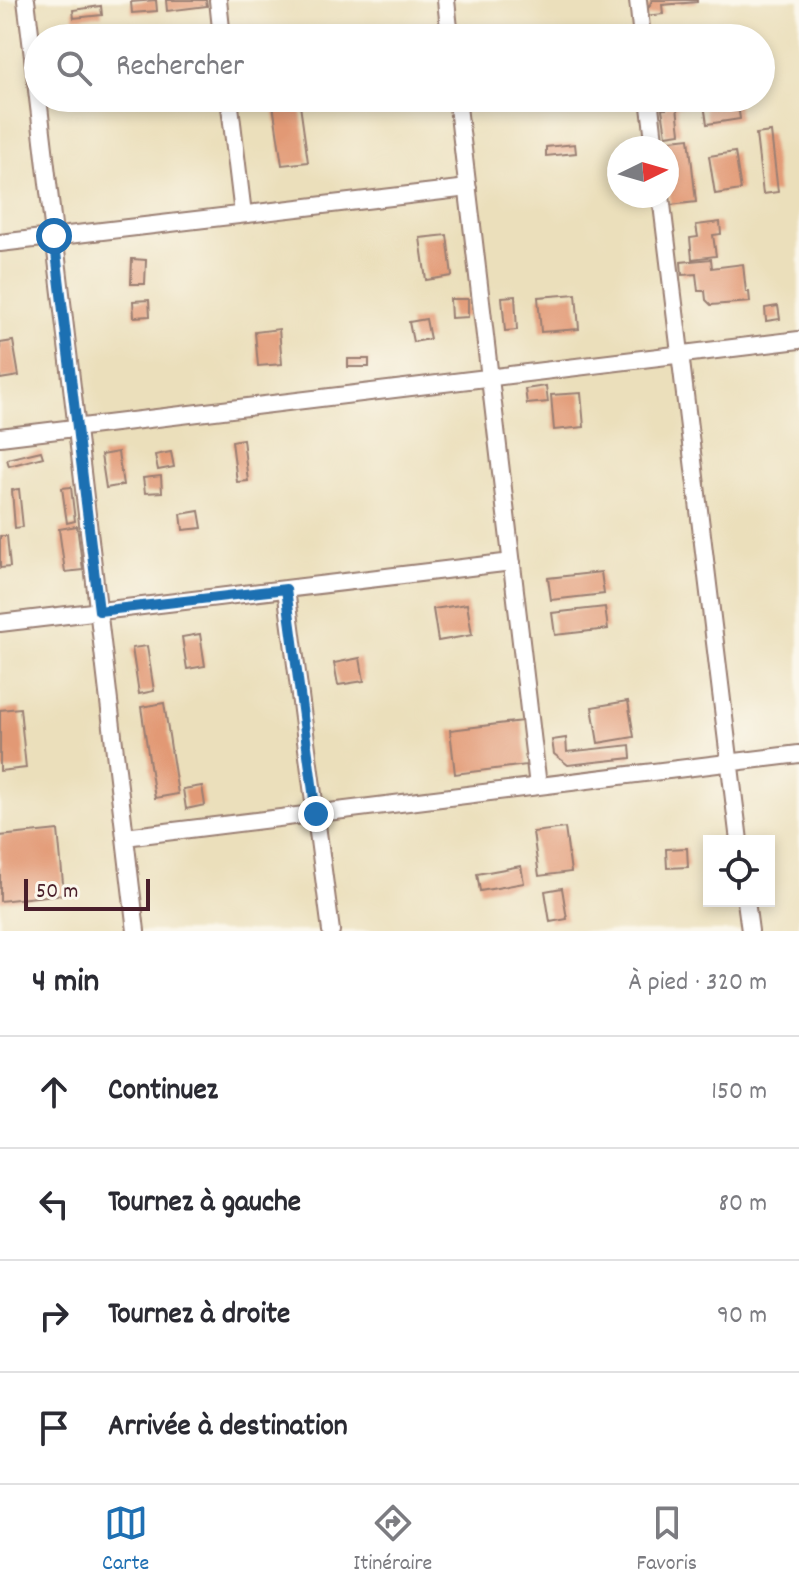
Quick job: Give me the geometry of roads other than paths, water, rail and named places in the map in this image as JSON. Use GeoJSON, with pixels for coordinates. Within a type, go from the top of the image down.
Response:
{"type":"FeatureCollection","features":[{"type":"Feature","properties":{"kind":"street"},"geometry":{"type":"LineString","coordinates":[[26,0],[29,24]]}},
{"type":"Feature","properties":{"kind":"street"},"geometry":{"type":"LineString","coordinates":[[218,0],[221,24]]}},
{"type":"Feature","properties":{"kind":"street"},"geometry":{"type":"LineString","coordinates":[[446,0],[449,24]]}},
{"type":"Feature","properties":{"kind":"street"},"geometry":{"type":"LineString","coordinates":[[638,0],[641,24]]}},
{"type":"Feature","properties":{"kind":"street"},"geometry":{"type":"LineString","coordinates":[[40,112],[136,931]]}},
{"type":"Feature","properties":{"kind":"street"},"geometry":{"type":"LineString","coordinates":[[231,112],[243,214]]}},
{"type":"Feature","properties":{"kind":"street"},"geometry":{"type":"LineString","coordinates":[[459,112],[538,786]]}},
{"type":"Feature","properties":{"kind":"street"},"geometry":{"type":"LineString","coordinates":[[651,112],[654,136]]}},
{"type":"Feature","properties":{"kind":"street"},"geometry":{"type":"LineString","coordinates":[[0,243],[468,188]]}},
{"type":"Feature","properties":{"kind":"street"},"geometry":{"type":"LineString","coordinates":[[662,208],[738,835]]}},
{"type":"Feature","properties":{"kind":"street"},"geometry":{"type":"LineString","coordinates":[[0,437],[799,340]]}},
{"type":"Feature","properties":{"kind":"street"},"geometry":{"type":"LineString","coordinates":[[0,623],[512,562]]}},
{"type":"Feature","properties":{"kind":"street"},"geometry":{"type":"LineString","coordinates":[[286,589],[331,931]]}},
{"type":"Feature","properties":{"kind":"street"},"geometry":{"type":"LineString","coordinates":[[125,837],[799,754]]}},
{"type":"Feature","properties":{"kind":"street"},"geometry":{"type":"LineString","coordinates":[[747,907],[750,931]]}}]}
